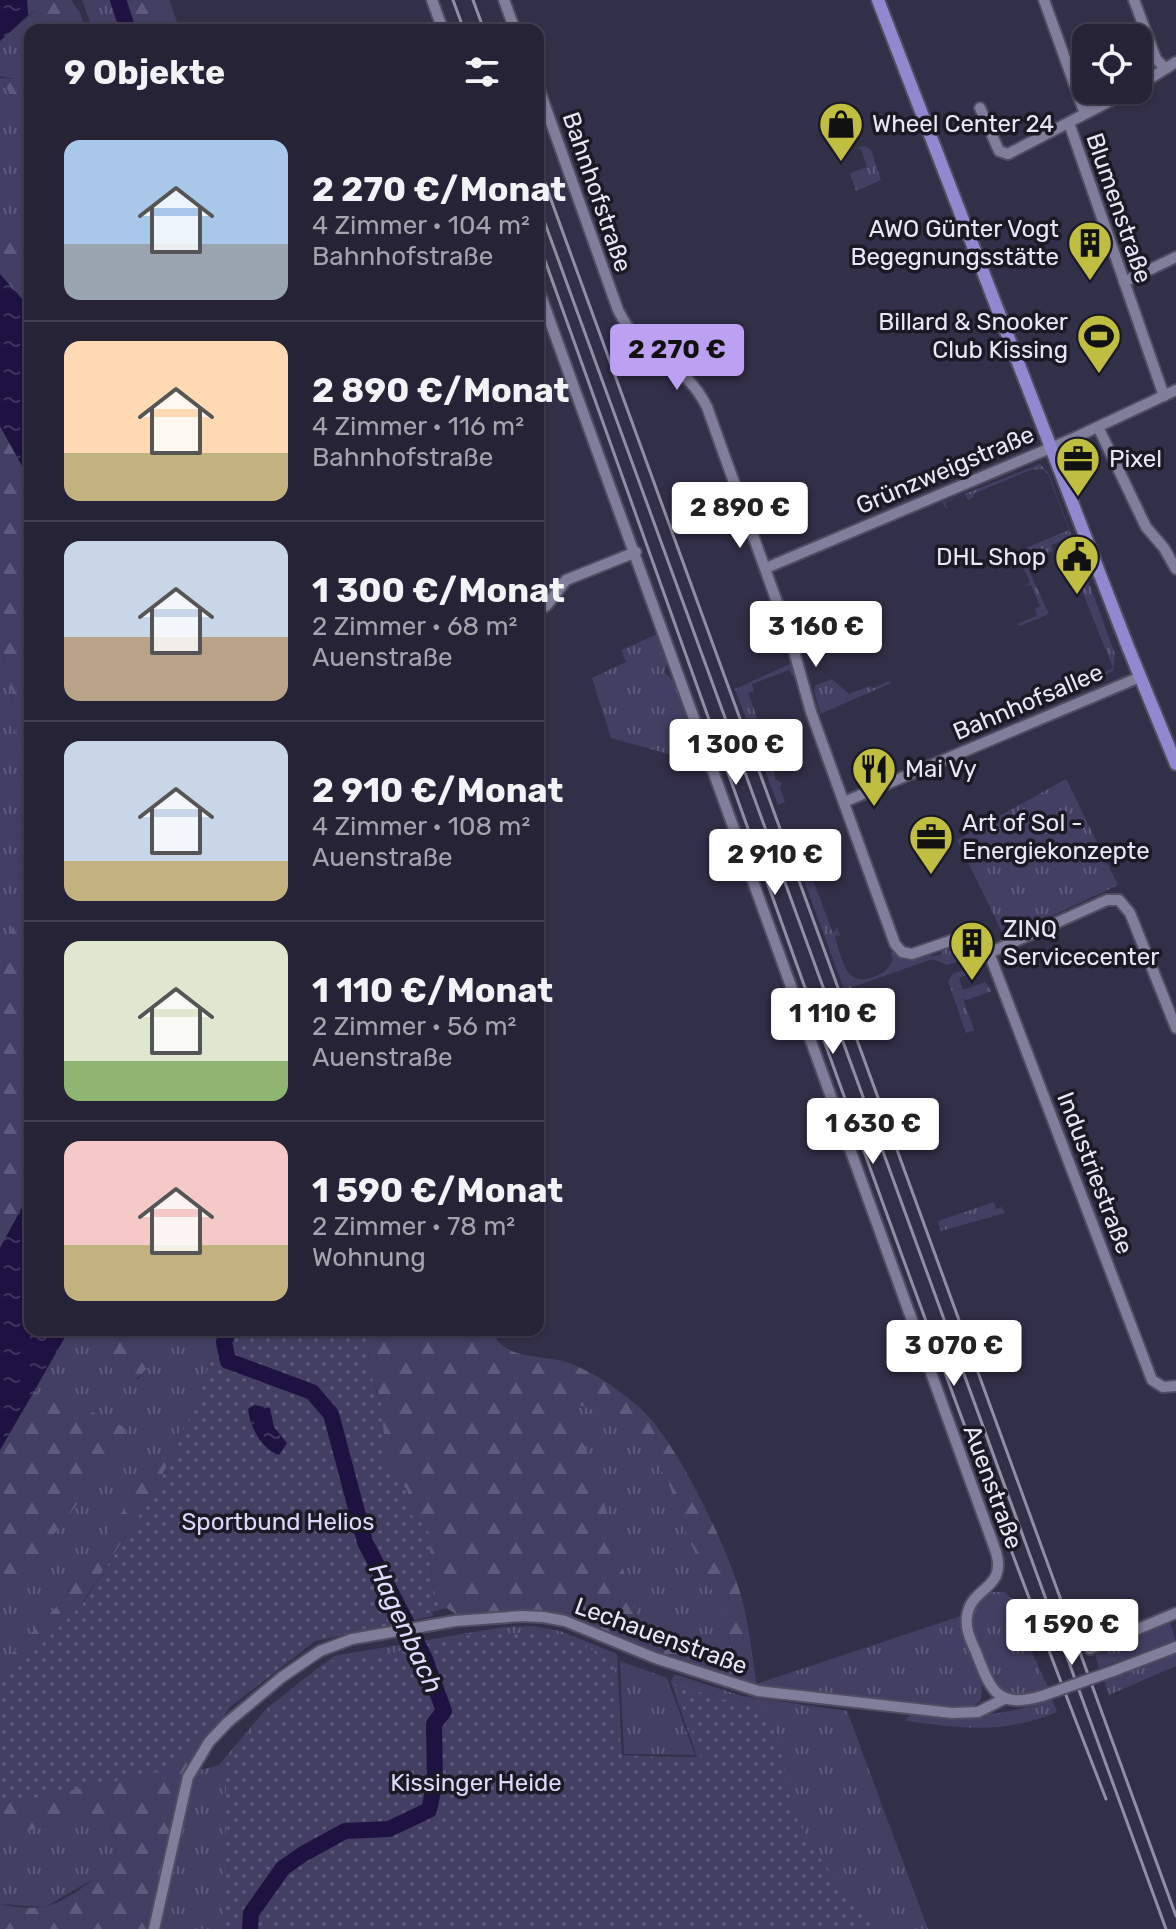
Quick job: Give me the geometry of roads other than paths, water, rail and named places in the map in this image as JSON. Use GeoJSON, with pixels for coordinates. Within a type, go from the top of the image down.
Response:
{"type":"FeatureCollection","features":[{"type":"Feature","properties":{"kind":"main road"},"geometry":{"type":"LineString","coordinates":[[878,0],[1176,764]]}},
{"type":"Feature","properties":{"kind":"street"},"geometry":{"type":"LineString","coordinates":[[432,0],[441,24]]}},
{"type":"Feature","properties":{"kind":"street"},"geometry":{"type":"LineString","coordinates":[[504,0],[513,24]]}},
{"type":"Feature","properties":{"kind":"street","name":"Blumenstraße"},"geometry":{"type":"LineString","coordinates":[[1044,0],[1085,114]]}},
{"type":"Feature","properties":{"kind":"street"},"geometry":{"type":"LineString","coordinates":[[1134,0],[1156,59],[1165,68]]}},
{"type":"Feature","properties":{"kind":"street"},"geometry":{"type":"LineString","coordinates":[[1152,79],[1176,62]]}},
{"type":"Feature","properties":{"kind":"street","name":"Bahnhofstraße"},"geometry":{"type":"LineString","coordinates":[[544,103],[618,310],[643,346],[679,370],[700,394],[766,568],[811,712],[895,944],[902,952],[912,954],[970,934],[983,940],[990,955]]}},
{"type":"Feature","properties":{"kind":"street"},"geometry":{"type":"LineString","coordinates":[[980,108],[995,145],[1003,154],[1015,151],[1104,104]]}},
{"type":"Feature","properties":{"kind":"street","name":"Blumenstraße"},"geometry":{"type":"LineString","coordinates":[[1069,123],[1164,396]]}},
{"type":"Feature","properties":{"kind":"street"},"geometry":{"type":"LineString","coordinates":[[1124,282],[1176,257]]}},
{"type":"Feature","properties":{"kind":"street","name":"Auenstraße"},"geometry":{"type":"LineString","coordinates":[[544,304],[996,1552],[1000,1565],[998,1576],[972,1602],[966,1623],[987,1682],[1004,1699]]}},
{"type":"Feature","properties":{"kind":"street","name":"Grünzweigstraße"},"geometry":{"type":"LineString","coordinates":[[766,568],[1052,447],[1176,390]]}},
{"type":"Feature","properties":{"kind":"street"},"geometry":{"type":"LineString","coordinates":[[1098,427],[1146,527],[1164,548],[1176,569]]}},
{"type":"Feature","properties":{"kind":"street"},"geometry":{"type":"LineString","coordinates":[[544,607],[566,580],[636,552]]}},
{"type":"Feature","properties":{"kind":"street","name":"Bahnhofsallee"},"geometry":{"type":"LineString","coordinates":[[844,802],[1140,677]]}},
{"type":"Feature","properties":{"kind":"street"},"geometry":{"type":"LineString","coordinates":[[990,955],[1107,900],[1119,900],[1130,913],[1176,1028]]}},
{"type":"Feature","properties":{"kind":"street","name":"Industriestraße"},"geometry":{"type":"LineString","coordinates":[[990,955],[1152,1380],[1163,1387],[1176,1386]]}},
{"type":"Feature","properties":{"kind":"street"},"geometry":{"type":"LineString","coordinates":[[1090,1649],[1176,1613]]}},
{"type":"Feature","properties":{"kind":"street","name":"Lechauenstraße"},"geometry":{"type":"LineString","coordinates":[[154,1929],[188,1777],[209,1742],[249,1704],[320,1651],[352,1639],[493,1618],[543,1617],[565,1621],[655,1658],[758,1691],[952,1713],[978,1712],[1004,1699],[1018,1702],[1042,1696],[1176,1647]]}},
{"type":"Feature","properties":{"kind":"water"},"geometry":{"type":"Polygon","coordinates":[[[0,0],[27,0],[28,15],[0,41],[0,0]]]}},
{"type":"Feature","properties":{"kind":"water"},"geometry":{"type":"Polygon","coordinates":[[[0,274],[24,301],[24,469],[0,426],[0,274]]]}},
{"type":"Feature","properties":{"kind":"water"},"geometry":{"type":"Polygon","coordinates":[[[24,1204],[24,1336],[66,1336],[0,1450],[0,1248],[24,1204]]]}},
{"type":"Feature","properties":{"kind":"water"},"geometry":{"type":"Polygon","coordinates":[[[254,1405],[270,1408],[274,1427],[287,1443],[279,1455],[262,1443],[254,1430],[248,1409],[254,1405]]]}},
{"type":"Feature","properties":{"kind":"waterway","name":"Hagenbach"},"geometry":{"type":"LineString","coordinates":[[118,0],[126,24]]}},
{"type":"Feature","properties":{"kind":"waterway","name":"Hagenbach"},"geometry":{"type":"LineString","coordinates":[[226,1336],[224,1342],[228,1361],[312,1392],[331,1414],[365,1542],[425,1659],[444,1711],[434,1724],[435,1782],[429,1810],[389,1829],[345,1831],[303,1854],[283,1868],[251,1913],[250,1929]]}},
{"type":"Feature","properties":{"kind":"railway"},"geometry":{"type":"LineString","coordinates":[[453,0],[462,24]]}},
{"type":"Feature","properties":{"kind":"railway"},"geometry":{"type":"LineString","coordinates":[[473,0],[482,24]]}},
{"type":"Feature","properties":{"kind":"railway"},"geometry":{"type":"LineString","coordinates":[[544,180],[1176,1916]]}},
{"type":"Feature","properties":{"kind":"railway"},"geometry":{"type":"LineString","coordinates":[[544,220],[1166,1929]]}},
{"type":"Feature","properties":{"kind":"railway"},"geometry":{"type":"LineString","coordinates":[[544,258],[959,1411],[1106,1799]]}},
{"type":"Feature","properties":{"kind":"place","name":"Wheel Center 24"},"geometry":{"type":"Point","coordinates":[841,163]}},
{"type":"Feature","properties":{"kind":"place","name":"AWO Günter Vogt Begegnungsstätte"},"geometry":{"type":"Point","coordinates":[1090,282]}},
{"type":"Feature","properties":{"kind":"place","name":"Billard & Snooker Club Kissing"},"geometry":{"type":"Point","coordinates":[1099,375]}},
{"type":"Feature","properties":{"kind":"place","name":"Pixel"},"geometry":{"type":"Point","coordinates":[1078,498]}},
{"type":"Feature","properties":{"kind":"place","name":"DHL Shop"},"geometry":{"type":"Point","coordinates":[1077,596]}},
{"type":"Feature","properties":{"kind":"place","name":"Mai Vy"},"geometry":{"type":"Point","coordinates":[874,808]}},
{"type":"Feature","properties":{"kind":"place","name":"Art of Sol - Energiekonzepte"},"geometry":{"type":"Point","coordinates":[931,876]}},
{"type":"Feature","properties":{"kind":"place","name":"ZINQ Servicecenter"},"geometry":{"type":"Point","coordinates":[972,982]}},
{"type":"Feature","properties":{"kind":"park label","name":"Sportbund Helios"},"geometry":{"type":"Point","coordinates":[278,1522]}},
{"type":"Feature","properties":{"kind":"park label","name":"Kissinger Heide"},"geometry":{"type":"Point","coordinates":[476,1783]}}]}
